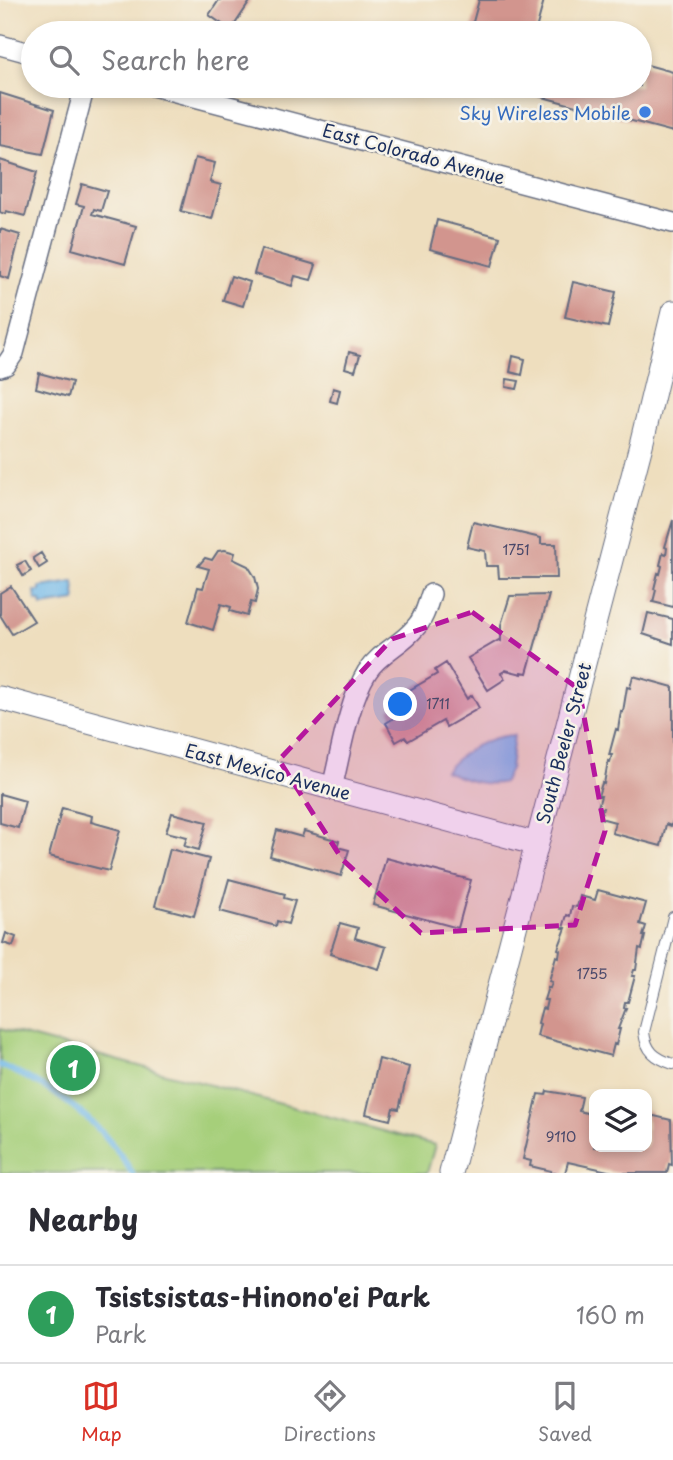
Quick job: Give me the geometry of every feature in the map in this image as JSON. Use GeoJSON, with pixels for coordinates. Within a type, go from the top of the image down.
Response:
{"type":"FeatureCollection","features":[{"type":"Feature","properties":{"kind":"street"},"geometry":{"type":"LineString","coordinates":[[0,44],[21,50]]}},
{"type":"Feature","properties":{"kind":"street"},"geometry":{"type":"LineString","coordinates":[[0,367],[6,365],[14,353],[82,98]]}},
{"type":"Feature","properties":{"kind":"street","name":"East Colorado Avenue"},"geometry":{"type":"LineString","coordinates":[[201,98],[673,223]]}},
{"type":"Feature","properties":{"kind":"street","name":"South Beeler Street"},"geometry":{"type":"LineString","coordinates":[[451,1173],[641,445],[673,312]]}},
{"type":"Feature","properties":{"kind":"street"},"geometry":{"type":"LineString","coordinates":[[332,788],[355,701],[367,672],[381,655],[414,630],[425,613],[431,594]]}},
{"type":"Feature","properties":{"kind":"street","name":"East Mexico Avenue"},"geometry":{"type":"LineString","coordinates":[[0,698],[537,844]]}},
{"type":"Feature","properties":{"kind":"lane"},"geometry":{"type":"LineString","coordinates":[[673,917],[644,1032],[648,1049],[658,1058],[673,1064]]}},
{"type":"Feature","properties":{"kind":"highlighted area"},"geometry":{"type":"Polygon","coordinates":[[[472,612],[579,689],[605,831],[575,925],[421,933],[342,859],[279,760],[392,639],[472,612]]]}},
{"type":"Feature","properties":{"kind":"green space"},"geometry":{"type":"Polygon","coordinates":[[[0,1029],[435,1145],[427,1173],[0,1173],[0,1029]]]}},
{"type":"Feature","properties":{"kind":"water"},"geometry":{"type":"Polygon","coordinates":[[[74,582],[76,601],[42,606],[41,601],[36,601],[35,591],[40,591],[40,587],[74,582]]]}},
{"type":"Feature","properties":{"kind":"water"},"geometry":{"type":"Polygon","coordinates":[[[514,735],[510,769],[504,782],[481,783],[445,771],[459,757],[476,746],[495,738],[514,735]]]}},
{"type":"Feature","properties":{"kind":"building"},"geometry":{"type":"Polygon","coordinates":[[[219,0],[251,0],[237,21],[218,21],[209,15],[219,0]]]}},
{"type":"Feature","properties":{"kind":"building"},"geometry":{"type":"Polygon","coordinates":[[[479,0],[544,0],[538,21],[473,21],[479,0]]]}},
{"type":"Feature","properties":{"kind":"building"},"geometry":{"type":"Polygon","coordinates":[[[652,66],[673,72],[673,132],[546,98],[652,98],[652,66]]]}},
{"type":"Feature","properties":{"kind":"building"},"geometry":{"type":"Polygon","coordinates":[[[0,93],[54,110],[43,154],[0,146],[0,93]]]}},
{"type":"Feature","properties":{"kind":"building"},"geometry":{"type":"Polygon","coordinates":[[[195,158],[215,163],[210,182],[221,185],[212,219],[181,211],[195,158]]]}},
{"type":"Feature","properties":{"kind":"building"},"geometry":{"type":"Polygon","coordinates":[[[0,160],[37,172],[25,216],[0,212],[0,160]]]}},
{"type":"Feature","properties":{"kind":"building"},"geometry":{"type":"Polygon","coordinates":[[[82,184],[107,191],[101,211],[94,209],[92,214],[136,226],[125,264],[72,249],[84,206],[76,204],[82,184]]]}},
{"type":"Feature","properties":{"kind":"building"},"geometry":{"type":"Polygon","coordinates":[[[437,220],[500,237],[492,266],[430,249],[437,220]]]}},
{"type":"Feature","properties":{"kind":"building"},"geometry":{"type":"Polygon","coordinates":[[[0,229],[20,235],[9,279],[0,276],[0,229]]]}},
{"type":"Feature","properties":{"kind":"building"},"geometry":{"type":"Polygon","coordinates":[[[261,249],[316,265],[311,280],[295,276],[292,286],[254,274],[261,249]]]}},
{"type":"Feature","properties":{"kind":"building"},"geometry":{"type":"Polygon","coordinates":[[[231,276],[250,282],[243,306],[223,300],[231,276]]]}},
{"type":"Feature","properties":{"kind":"building"},"geometry":{"type":"Polygon","coordinates":[[[573,282],[616,292],[608,327],[565,317],[573,282]]]}},
{"type":"Feature","properties":{"kind":"building"},"geometry":{"type":"Polygon","coordinates":[[[349,352],[360,355],[355,371],[345,368],[349,352]]]}},
{"type":"Feature","properties":{"kind":"building"},"geometry":{"type":"Polygon","coordinates":[[[513,356],[525,359],[522,375],[510,372],[513,356]]]}},
{"type":"Feature","properties":{"kind":"building"},"geometry":{"type":"Polygon","coordinates":[[[39,373],[72,382],[68,397],[36,388],[39,373]]]}},
{"type":"Feature","properties":{"kind":"building"},"geometry":{"type":"Polygon","coordinates":[[[507,379],[519,381],[517,389],[506,387],[507,379]]]}},
{"type":"Feature","properties":{"kind":"building"},"geometry":{"type":"Polygon","coordinates":[[[333,388],[340,390],[337,403],[330,401],[333,388]]]}},
{"type":"Feature","properties":{"kind":"building"},"geometry":{"type":"Polygon","coordinates":[[[673,520],[673,607],[653,602],[654,589],[662,566],[663,553],[666,554],[665,547],[673,520]]]}},
{"type":"Feature","properties":{"kind":"building"},"geometry":{"type":"Polygon","coordinates":[[[473,522],[541,538],[541,544],[556,544],[557,578],[499,578],[498,566],[486,566],[485,551],[467,547],[473,522]]]}},
{"type":"Feature","properties":{"kind":"building"},"geometry":{"type":"Polygon","coordinates":[[[218,551],[235,553],[233,559],[248,566],[255,577],[258,589],[255,603],[251,602],[247,616],[230,611],[231,607],[221,604],[213,630],[188,622],[198,587],[203,588],[209,569],[198,566],[205,558],[212,560],[218,551]]]}},
{"type":"Feature","properties":{"kind":"building"},"geometry":{"type":"Polygon","coordinates":[[[41,553],[47,563],[39,568],[33,558],[41,553]]]}},
{"type":"Feature","properties":{"kind":"building"},"geometry":{"type":"Polygon","coordinates":[[[25,561],[31,571],[23,576],[17,565],[25,561]]]}},
{"type":"Feature","properties":{"kind":"building"},"geometry":{"type":"Polygon","coordinates":[[[11,586],[34,621],[12,634],[0,615],[0,593],[11,586]]]}},
{"type":"Feature","properties":{"kind":"building"},"geometry":{"type":"Polygon","coordinates":[[[549,595],[527,673],[506,670],[501,673],[505,679],[488,690],[468,658],[501,641],[501,625],[510,596],[549,595]]]}},
{"type":"Feature","properties":{"kind":"building"},"geometry":{"type":"Polygon","coordinates":[[[648,613],[673,619],[673,644],[643,634],[648,613]]]}},
{"type":"Feature","properties":{"kind":"building"},"geometry":{"type":"Polygon","coordinates":[[[446,663],[467,699],[472,695],[479,708],[446,727],[443,721],[408,741],[405,737],[396,742],[386,723],[394,718],[389,710],[412,696],[408,691],[437,674],[435,670],[446,663]]]}},
{"type":"Feature","properties":{"kind":"building"},"geometry":{"type":"Polygon","coordinates":[[[633,676],[673,687],[673,820],[671,826],[666,824],[661,846],[612,833],[615,822],[600,818],[603,808],[598,807],[601,796],[598,796],[612,755],[609,755],[616,729],[618,730],[621,711],[623,712],[627,687],[630,688],[633,676]]]}},
{"type":"Feature","properties":{"kind":"building"},"geometry":{"type":"Polygon","coordinates":[[[0,794],[25,801],[18,828],[0,823],[0,794]]]}},
{"type":"Feature","properties":{"kind":"building"},"geometry":{"type":"Polygon","coordinates":[[[62,808],[92,816],[91,822],[120,830],[109,871],[49,856],[62,808]]]}},
{"type":"Feature","properties":{"kind":"building"},"geometry":{"type":"Polygon","coordinates":[[[172,813],[207,822],[199,850],[184,846],[187,837],[166,832],[172,813]]]}},
{"type":"Feature","properties":{"kind":"building"},"geometry":{"type":"Polygon","coordinates":[[[277,830],[302,837],[304,831],[339,841],[337,847],[349,850],[341,876],[270,856],[277,830]]]}},
{"type":"Feature","properties":{"kind":"building"},"geometry":{"type":"Polygon","coordinates":[[[170,849],[209,859],[194,916],[155,906],[170,849]]]}},
{"type":"Feature","properties":{"kind":"building"},"geometry":{"type":"Polygon","coordinates":[[[386,858],[471,880],[458,928],[373,905],[386,858]]]}},
{"type":"Feature","properties":{"kind":"building"},"geometry":{"type":"Polygon","coordinates":[[[229,879],[285,894],[284,898],[295,901],[288,924],[277,921],[276,926],[220,911],[229,879]]]}},
{"type":"Feature","properties":{"kind":"building"},"geometry":{"type":"Polygon","coordinates":[[[598,890],[646,903],[640,924],[646,926],[645,936],[642,949],[639,948],[636,970],[632,976],[635,976],[628,1002],[625,1002],[626,1008],[611,1056],[537,1036],[542,1008],[545,1009],[547,1000],[544,1000],[552,982],[549,981],[556,956],[559,957],[558,949],[566,928],[563,928],[567,915],[570,916],[572,906],[577,907],[580,896],[595,900],[598,890]]]}},
{"type":"Feature","properties":{"kind":"building"},"geometry":{"type":"Polygon","coordinates":[[[340,923],[358,928],[355,938],[386,947],[379,969],[330,954],[340,923]]]}},
{"type":"Feature","properties":{"kind":"building"},"geometry":{"type":"Polygon","coordinates":[[[6,933],[16,937],[13,946],[3,943],[6,933]]]}},
{"type":"Feature","properties":{"kind":"building"},"geometry":{"type":"Polygon","coordinates":[[[379,1059],[409,1067],[399,1109],[393,1108],[390,1120],[366,1114],[379,1059]]]}},
{"type":"Feature","properties":{"kind":"building"},"geometry":{"type":"Polygon","coordinates":[[[547,1091],[582,1097],[579,1111],[589,1114],[589,1152],[652,1152],[652,1115],[671,1120],[672,1165],[669,1164],[667,1173],[617,1173],[568,1162],[565,1173],[550,1173],[551,1171],[530,1166],[531,1161],[523,1159],[538,1094],[546,1095],[547,1091]]]}},
{"type":"Feature","properties":{"kind":"waterway"},"geometry":{"type":"LineString","coordinates":[[0,1065],[40,1084],[75,1108],[106,1137],[132,1173]]}},
{"type":"Feature","properties":{"kind":"place","name":"Sky Wireless Mobile"},"geometry":{"type":"Point","coordinates":[645,112]}},
{"type":"Feature","properties":{"kind":"place","name":"Tsistsistas-Hinono'ei Park"},"geometry":{"type":"Point","coordinates":[73,1068]}}]}
